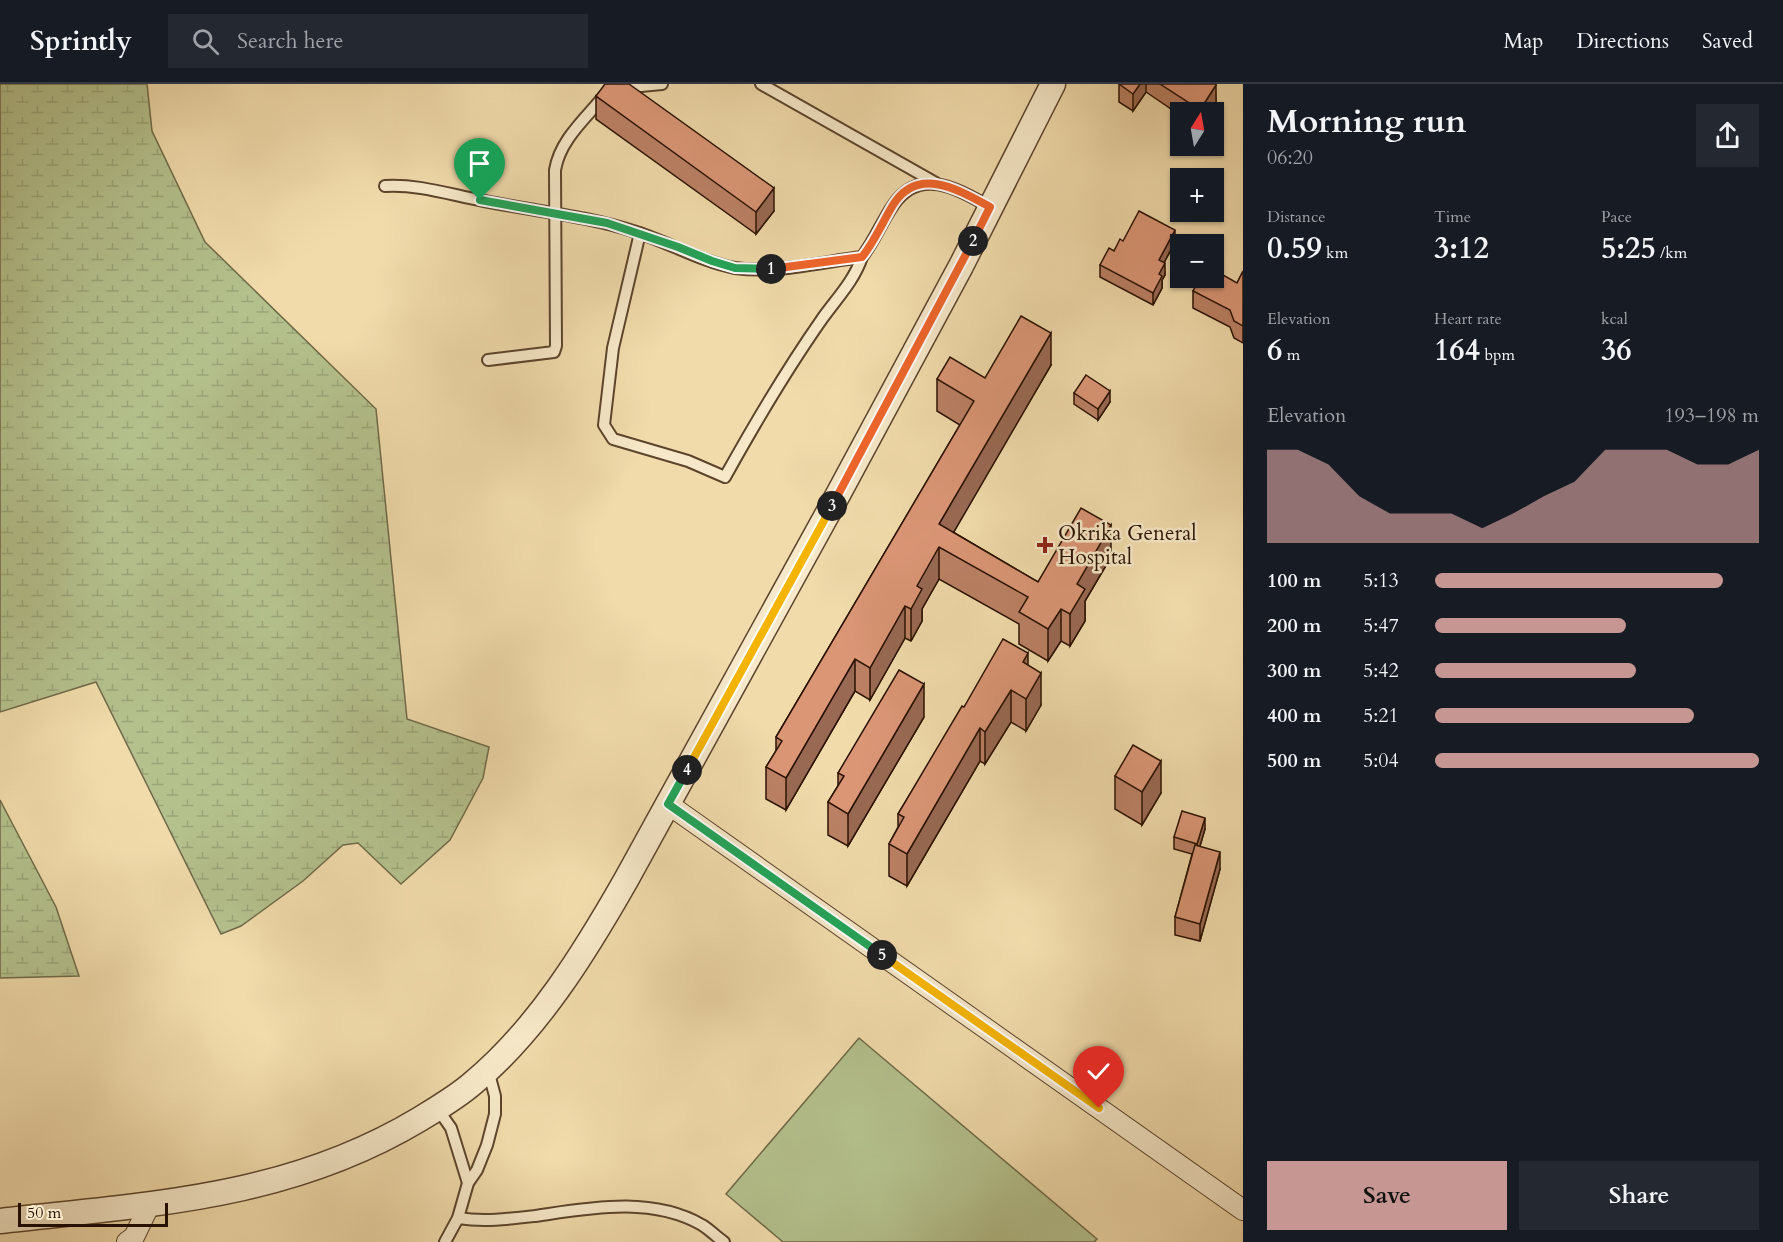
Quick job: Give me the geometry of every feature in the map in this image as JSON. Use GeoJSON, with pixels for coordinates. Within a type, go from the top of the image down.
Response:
{"type":"FeatureCollection","features":[{"type":"Feature","properties":{"kind":"street"},"geometry":{"type":"LineString","coordinates":[[0,1221],[149,1206],[216,1195],[317,1168],[398,1132],[437,1108],[472,1084],[522,1034],[591,940],[668,804],[961,266],[1053,84]]}},
{"type":"Feature","properties":{"kind":"street"},"geometry":{"type":"LineString","coordinates":[[668,804],[1243,1210]]}},
{"type":"Feature","properties":{"kind":"street"},"geometry":{"type":"LineString","coordinates":[[127,1242],[134,1237],[149,1206]]}},
{"type":"Feature","properties":{"kind":"lane"},"geometry":{"type":"LineString","coordinates":[[488,360],[554,352],[555,170],[562,146],[608,91],[662,84]]}},
{"type":"Feature","properties":{"kind":"lane"},"geometry":{"type":"LineString","coordinates":[[761,84],[936,183],[956,188],[990,207]]}},
{"type":"Feature","properties":{"kind":"lane"},"geometry":{"type":"LineString","coordinates":[[640,233],[613,348],[604,425],[612,439],[688,461],[725,477],[751,430],[822,319],[857,273],[862,257],[873,244],[894,203],[913,186],[936,183]]}},
{"type":"Feature","properties":{"kind":"lane"},"geometry":{"type":"LineString","coordinates":[[385,186],[405,184],[607,223],[735,268],[766,270],[862,257]]}},
{"type":"Feature","properties":{"kind":"lane"},"geometry":{"type":"LineString","coordinates":[[445,1242],[458,1218],[468,1183],[477,1170],[484,1153],[495,1114],[495,1096],[488,1070]]}},
{"type":"Feature","properties":{"kind":"lane"},"geometry":{"type":"LineString","coordinates":[[437,1108],[451,1128],[468,1183]]}},
{"type":"Feature","properties":{"kind":"lane"},"geometry":{"type":"LineString","coordinates":[[458,1218],[477,1221],[510,1219],[584,1209],[636,1206],[673,1213],[702,1225],[724,1242]]}},
{"type":"Feature","properties":{"kind":"green space"},"geometry":{"type":"Polygon","coordinates":[[[0,84],[147,84],[152,131],[205,242],[376,409],[407,719],[489,747],[483,778],[450,840],[401,884],[358,843],[343,845],[303,881],[241,926],[221,934],[96,682],[0,712],[0,84]]]}},
{"type":"Feature","properties":{"kind":"green space"},"geometry":{"type":"Polygon","coordinates":[[[0,800],[56,907],[79,976],[0,978],[0,800]]]}},
{"type":"Feature","properties":{"kind":"green space"},"geometry":{"type":"Polygon","coordinates":[[[859,1038],[1097,1239],[1094,1242],[783,1242],[726,1194],[859,1038]]]}},
{"type":"Feature","properties":{"kind":"building"},"geometry":{"type":"Polygon","coordinates":[[[605,84],[629,84],[774,188],[756,212],[596,96],[605,84]]]}},
{"type":"Feature","properties":{"kind":"building"},"geometry":{"type":"Polygon","coordinates":[[[1119,84],[1140,84],[1133,94],[1119,84]]]}},
{"type":"Feature","properties":{"kind":"building"},"geometry":{"type":"Polygon","coordinates":[[[1160,84],[1216,85],[1205,102],[1188,102],[1160,84]]]}},
{"type":"Feature","properties":{"kind":"building"},"geometry":{"type":"Polygon","coordinates":[[[1139,211],[1175,230],[1170,234],[1170,239],[1159,260],[1165,263],[1159,274],[1162,276],[1153,293],[1100,265],[1109,248],[1114,251],[1120,239],[1123,241],[1139,211]]]}},
{"type":"Feature","properties":{"kind":"building"},"geometry":{"type":"Polygon","coordinates":[[[1243,271],[1243,326],[1234,321],[1230,310],[1193,291],[1195,288],[1224,288],[1224,276],[1237,283],[1243,271]]]}},
{"type":"Feature","properties":{"kind":"building"},"geometry":{"type":"Polygon","coordinates":[[[1021,316],[1051,333],[939,524],[1038,582],[1081,508],[1111,525],[1077,584],[1085,589],[1070,614],[1061,609],[1048,629],[1019,612],[1028,597],[939,547],[917,586],[922,589],[911,609],[905,606],[870,668],[855,659],[786,778],[766,767],[782,741],[776,737],[974,401],[937,379],[950,357],[985,378],[1021,316]]]}},
{"type":"Feature","properties":{"kind":"building"},"geometry":{"type":"Polygon","coordinates":[[[1086,375],[1110,391],[1098,409],[1074,393],[1086,375]]]}},
{"type":"Feature","properties":{"kind":"building"},"geometry":{"type":"Polygon","coordinates":[[[1003,639],[1028,653],[1023,662],[1041,673],[1026,699],[1011,690],[985,732],[980,728],[907,854],[889,844],[904,817],[898,814],[1003,639]]]}},
{"type":"Feature","properties":{"kind":"building"},"geometry":{"type":"Polygon","coordinates":[[[899,670],[924,684],[848,814],[828,802],[844,776],[838,773],[899,670]]]}},
{"type":"Feature","properties":{"kind":"building"},"geometry":{"type":"Polygon","coordinates":[[[1133,745],[1161,761],[1142,792],[1115,776],[1133,745]]]}},
{"type":"Feature","properties":{"kind":"building"},"geometry":{"type":"Polygon","coordinates":[[[1182,811],[1205,818],[1197,844],[1174,837],[1182,811]]]}},
{"type":"Feature","properties":{"kind":"building"},"geometry":{"type":"Polygon","coordinates":[[[1195,845],[1220,852],[1200,924],[1175,917],[1195,845]]]}},
{"type":"Feature","properties":{"kind":"place","name":"Okrika General Hospital"},"geometry":{"type":"Point","coordinates":[1045,545]}},
{"type":"Feature","properties":{"kind":"route"},"geometry":{"type":"LineString","coordinates":[[480,200],[607,223],[735,268],[766,270],[862,257],[873,244],[894,203],[913,186],[936,183],[956,188],[990,207],[961,266],[834,502],[668,804],[1099,1108]]}}]}
